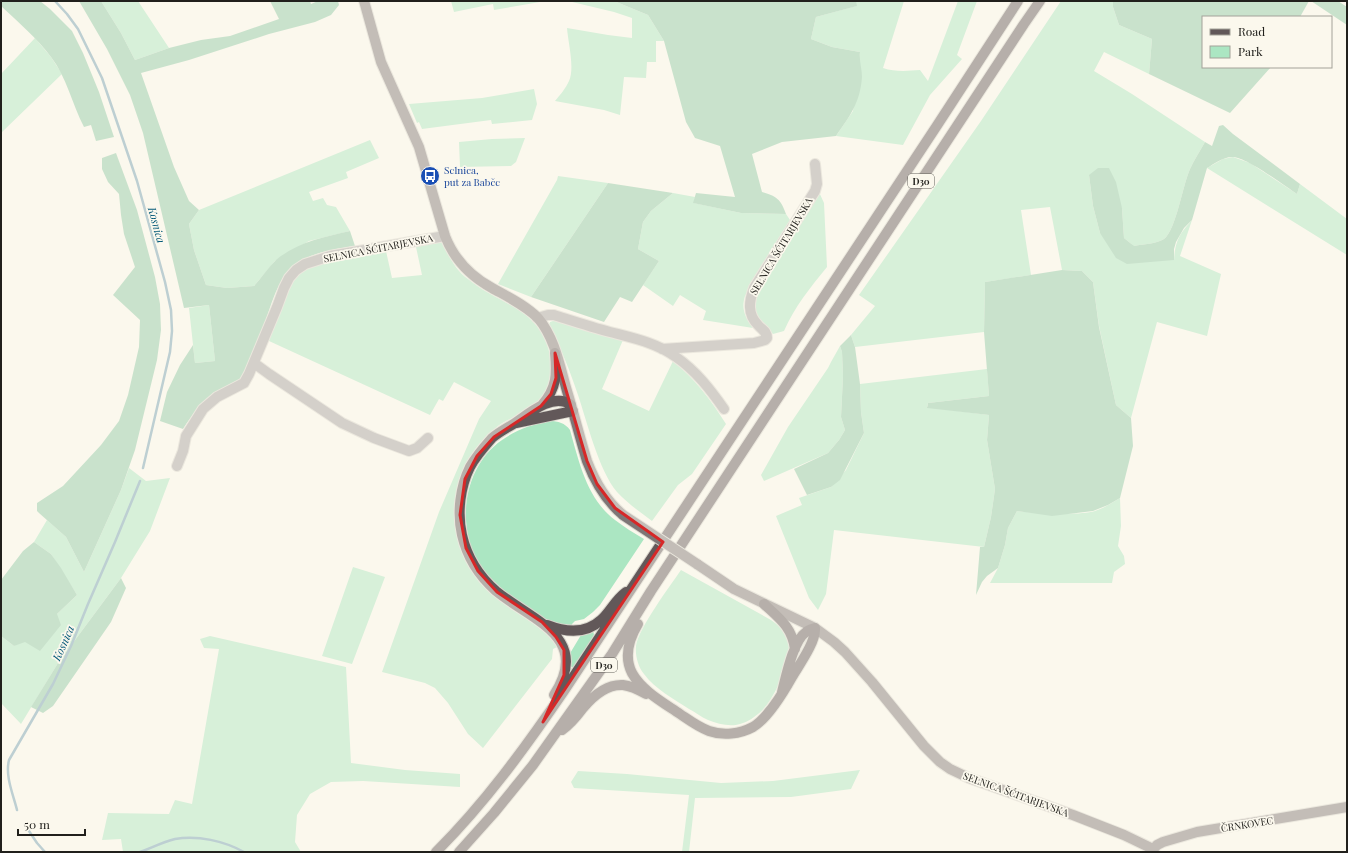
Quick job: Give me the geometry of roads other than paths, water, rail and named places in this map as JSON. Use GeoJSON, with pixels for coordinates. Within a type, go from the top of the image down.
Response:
{"type":"FeatureCollection","features":[{"type":"Feature","properties":{"kind":"main road","name":"D30"},"geometry":{"type":"LineString","coordinates":[[436,852],[463,824],[492,790],[543,722],[634,587],[1018,1]]}},
{"type":"Feature","properties":{"kind":"main road","name":"D30"},"geometry":{"type":"LineString","coordinates":[[459,852],[514,789],[554,736],[612,654],[651,591],[1040,1]]}},
{"type":"Feature","properties":{"kind":"main road"},"geometry":{"type":"LineString","coordinates":[[541,406],[551,394],[556,378],[555,353]]}},
{"type":"Feature","properties":{"kind":"main road"},"geometry":{"type":"LineString","coordinates":[[514,423],[572,408],[567,402],[557,401],[541,406],[501,431],[489,442],[470,467],[465,479],[462,493],[460,526],[466,548],[473,564],[497,592],[542,622],[564,631],[586,629],[600,621],[623,594],[634,587]]}},
{"type":"Feature","properties":{"kind":"main road"},"geometry":{"type":"LineString","coordinates":[[651,591],[647,607],[630,641],[628,662],[632,672],[637,680],[657,698],[700,727],[710,731],[731,734],[748,729],[760,723],[782,692],[813,639],[815,628]]}},
{"type":"Feature","properties":{"kind":"main road"},"geometry":{"type":"LineString","coordinates":[[764,604],[786,625],[791,632],[795,649]]}},
{"type":"Feature","properties":{"kind":"main road"},"geometry":{"type":"LineString","coordinates":[[542,622],[561,643],[566,662],[564,675],[547,708],[543,722]]}},
{"type":"Feature","properties":{"kind":"main road"},"geometry":{"type":"LineString","coordinates":[[782,692],[795,649],[802,635],[815,628]]}},
{"type":"Feature","properties":{"kind":"main road"},"geometry":{"type":"LineString","coordinates":[[554,736],[573,721],[590,699],[608,688],[623,685],[635,688],[657,698]]}},
{"type":"Feature","properties":{"kind":"street","name":"SELNICA ŠĆITARJEVSKA"},"geometry":{"type":"LineString","coordinates":[[364,1],[381,62],[419,147],[445,236],[450,248],[469,273],[520,304],[538,318],[555,353],[587,461],[592,474],[608,501],[623,515],[734,589],[815,628],[826,636],[845,652],[898,712],[924,746],[940,762],[950,769],[969,778],[1124,835],[1152,850]]}},
{"type":"Feature","properties":{"kind":"street","name":"SELNICA ŠĆITARJEVSKA"},"geometry":{"type":"LineString","coordinates":[[662,349],[754,343],[767,338],[753,317],[749,308],[749,299],[754,288],[815,191],[817,184],[815,164]]}},
{"type":"Feature","properties":{"kind":"street","name":"SELNICA ŠĆITARJEVSKA"},"geometry":{"type":"LineString","coordinates":[[177,466],[183,451],[186,436],[203,409],[217,397],[244,383],[278,307],[284,288],[289,278],[296,270],[305,264],[330,256],[445,236]]}},
{"type":"Feature","properties":{"kind":"street","name":"SELNICA ŠĆITARJEVSKA"},"geometry":{"type":"LineString","coordinates":[[538,318],[548,314],[554,315],[637,339],[662,349],[676,356],[692,370],[711,390],[724,409]]}},
{"type":"Feature","properties":{"kind":"street"},"geometry":{"type":"LineString","coordinates":[[254,363],[342,423],[374,438],[409,451],[417,448],[428,438]]}},
{"type":"Feature","properties":{"kind":"street","name":"ČRNKOVEC"},"geometry":{"type":"LineString","coordinates":[[1152,850],[1163,842],[1197,832],[1347,807]]}},
{"type":"Feature","properties":{"kind":"waterway","name":"Kosnica"},"geometry":{"type":"LineString","coordinates":[[55,1],[78,29],[102,78],[137,181],[165,282],[171,310],[172,331],[170,352],[143,468]]}},
{"type":"Feature","properties":{"kind":"waterway","name":"Kosnica"},"geometry":{"type":"LineString","coordinates":[[17,810],[9,779],[9,760],[53,684],[71,646],[140,481]]}},
{"type":"Feature","properties":{"kind":"waterway","name":"Kosnica"},"geometry":{"type":"LineString","coordinates":[[25,825],[45,852]]}},
{"type":"Feature","properties":{"kind":"waterway","name":"Kosnica"},"geometry":{"type":"LineString","coordinates":[[140,852],[162,843],[184,838],[202,838],[211,840],[244,852]]}},
{"type":"Feature","properties":{"kind":"place","name":"Selnica, put za Babče"},"geometry":{"type":"Point","coordinates":[430,176]}}]}
